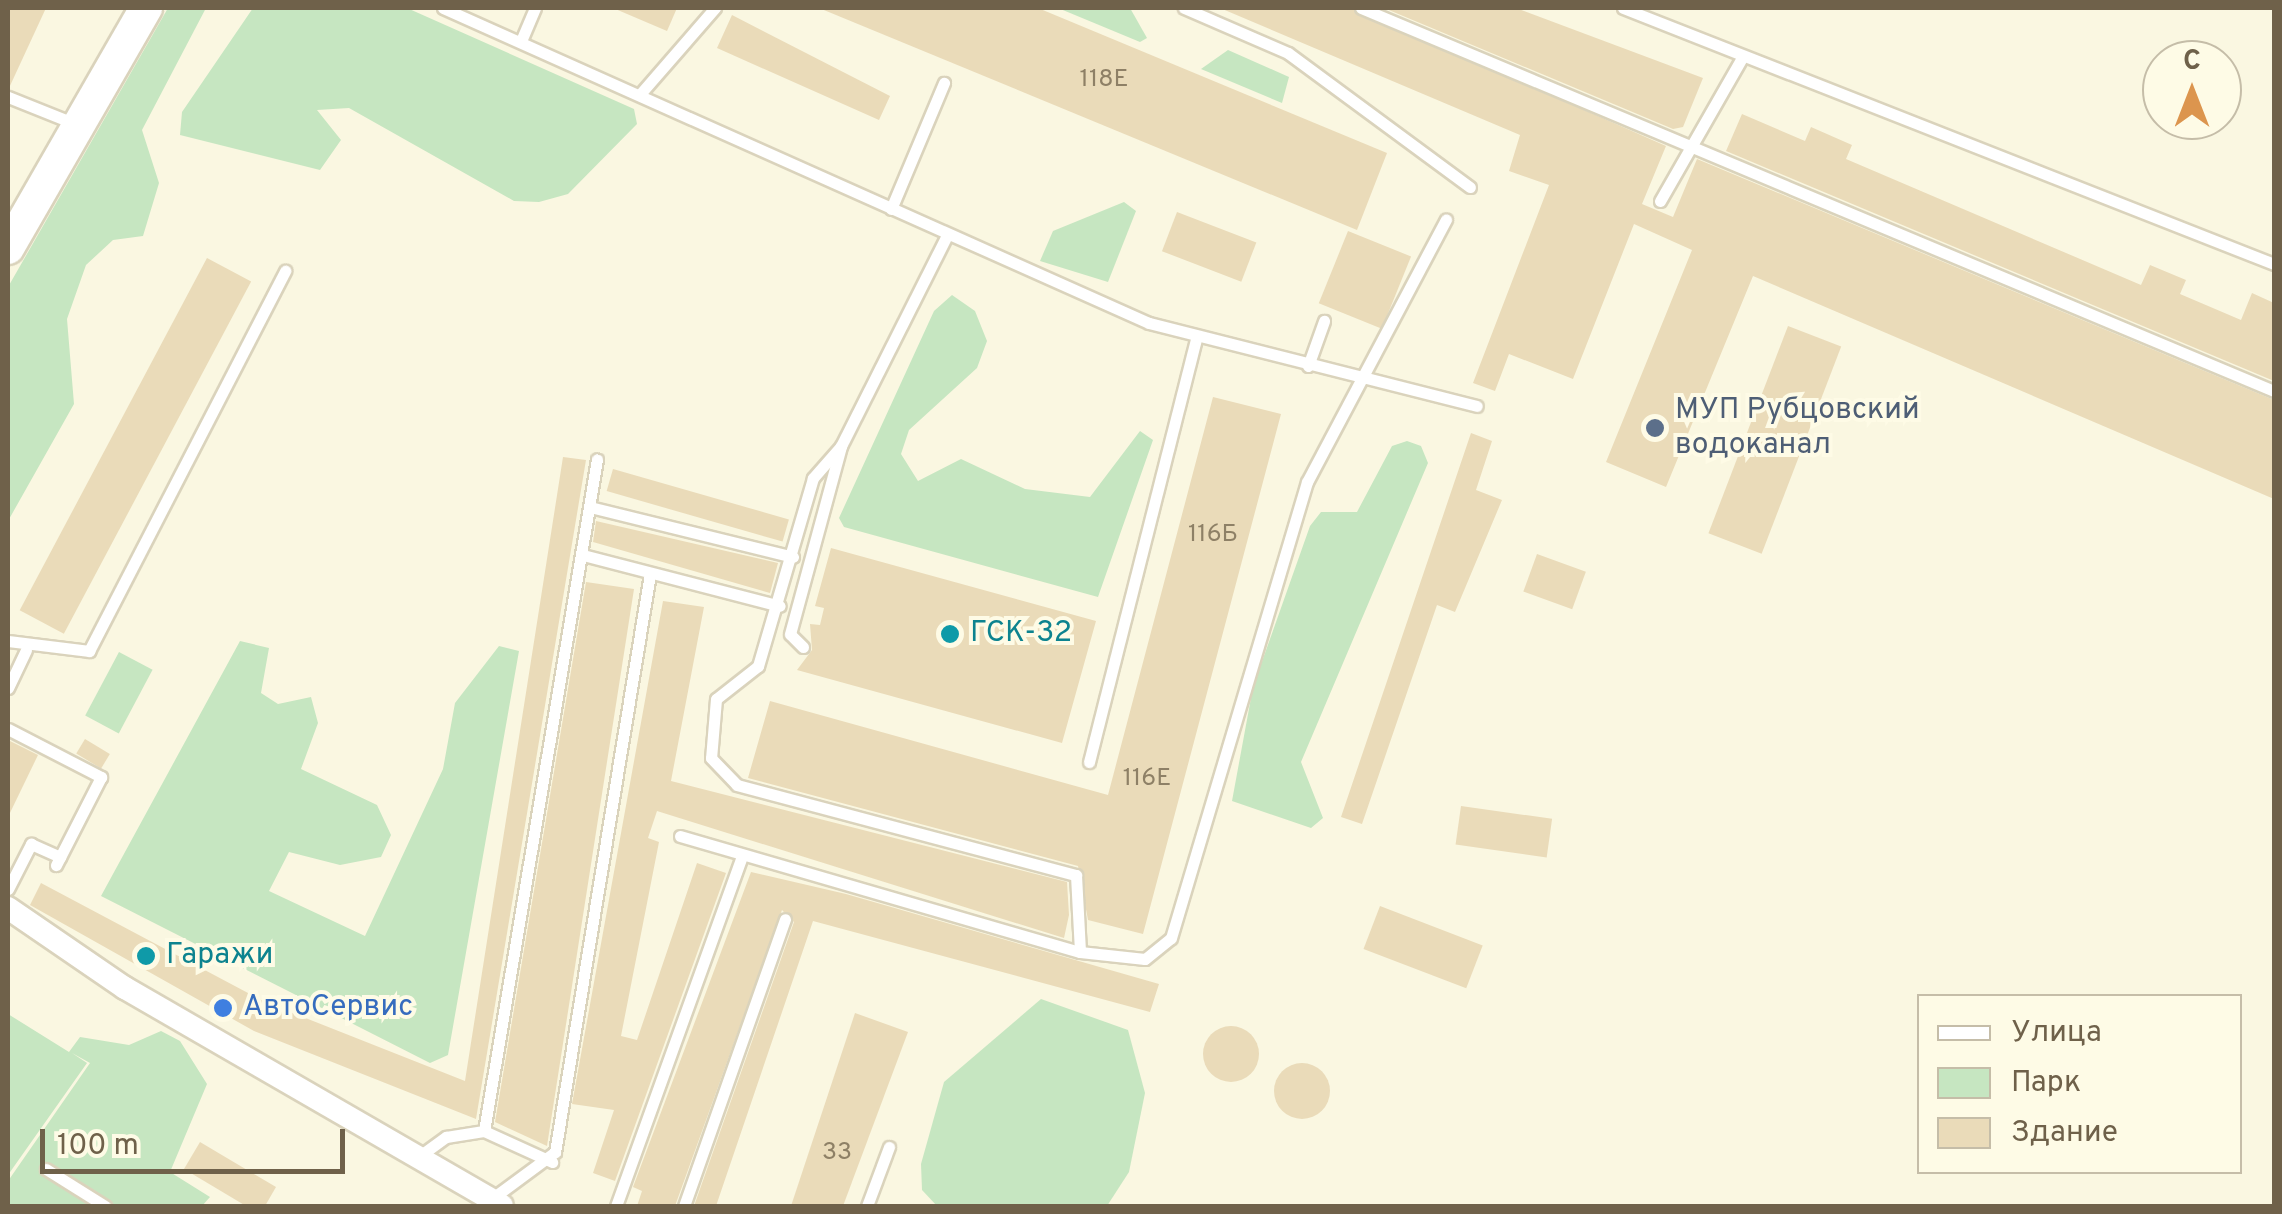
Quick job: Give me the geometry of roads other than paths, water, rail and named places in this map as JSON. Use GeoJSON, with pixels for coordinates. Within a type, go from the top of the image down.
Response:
{"type":"FeatureCollection","features":[{"type":"Feature","properties":{"kind":"main road"},"geometry":{"type":"LineString","coordinates":[[8,248],[146,8]]}},
{"type":"Feature","properties":{"kind":"street"},"geometry":{"type":"LineString","coordinates":[[8,908],[141,998],[421,1154],[496,1203]]}},
{"type":"Feature","properties":{"kind":"lane"},"geometry":{"type":"LineString","coordinates":[[444,8],[948,235],[1196,338],[1477,406]]}},
{"type":"Feature","properties":{"kind":"lane"},"geometry":{"type":"LineString","coordinates":[[520,40],[535,8]]}},
{"type":"Feature","properties":{"kind":"lane"},"geometry":{"type":"LineString","coordinates":[[640,93],[715,8]]}},
{"type":"Feature","properties":{"kind":"lane"},"geometry":{"type":"LineString","coordinates":[[1184,8],[1288,53],[1470,187]]}},
{"type":"Feature","properties":{"kind":"lane"},"geometry":{"type":"LineString","coordinates":[[1361,8],[2274,391]]}},
{"type":"Feature","properties":{"kind":"lane"},"geometry":{"type":"LineString","coordinates":[[1623,8],[1742,58],[1944,128],[2274,264]]}},
{"type":"Feature","properties":{"kind":"lane"},"geometry":{"type":"LineString","coordinates":[[1660,201],[1696,146],[1742,58]]}},
{"type":"Feature","properties":{"kind":"lane"},"geometry":{"type":"LineString","coordinates":[[892,209],[944,83]]}},
{"type":"Feature","properties":{"kind":"lane"},"geometry":{"type":"LineString","coordinates":[[8,97],[80,126]]}},
{"type":"Feature","properties":{"kind":"lane"},"geometry":{"type":"LineString","coordinates":[[680,836],[742,858],[1080,952],[1145,959],[1171,938],[1279,560],[1308,482],[1366,380],[1446,220]]}},
{"type":"Feature","properties":{"kind":"lane"},"geometry":{"type":"LineString","coordinates":[[804,647],[790,634],[840,446],[948,235]]}},
{"type":"Feature","properties":{"kind":"lane"},"geometry":{"type":"LineString","coordinates":[[8,641],[26,650],[58,642],[89,652],[285,271]]}},
{"type":"Feature","properties":{"kind":"lane"},"geometry":{"type":"LineString","coordinates":[[1308,366],[1324,321]]}},
{"type":"Feature","properties":{"kind":"lane"},"geometry":{"type":"LineString","coordinates":[[1089,762],[1196,338]]}},
{"type":"Feature","properties":{"kind":"lane"},"geometry":{"type":"LineString","coordinates":[[840,446],[813,478],[780,606],[758,666],[716,699],[711,758],[722,775],[1076,875],[1080,952]]}},
{"type":"Feature","properties":{"kind":"lane"},"geometry":{"type":"LineString","coordinates":[[484,1132],[597,458]]}},
{"type":"Feature","properties":{"kind":"lane"},"geometry":{"type":"LineString","coordinates":[[590,507],[793,557]]}},
{"type":"Feature","properties":{"kind":"lane"},"geometry":{"type":"LineString","coordinates":[[583,555],[780,606]]}},
{"type":"Feature","properties":{"kind":"lane"},"geometry":{"type":"LineString","coordinates":[[496,1203],[552,1162],[650,574]]}},
{"type":"Feature","properties":{"kind":"lane"},"geometry":{"type":"LineString","coordinates":[[8,688],[26,650]]}},
{"type":"Feature","properties":{"kind":"lane"},"geometry":{"type":"LineString","coordinates":[[8,728],[101,777],[58,861],[31,844],[8,888]]}},
{"type":"Feature","properties":{"kind":"lane"},"geometry":{"type":"LineString","coordinates":[[616,1206],[742,858]]}},
{"type":"Feature","properties":{"kind":"lane"},"geometry":{"type":"LineString","coordinates":[[684,1206],[785,919]]}},
{"type":"Feature","properties":{"kind":"lane"},"geometry":{"type":"LineString","coordinates":[[421,1154],[446,1137],[484,1132],[552,1162]]}},
{"type":"Feature","properties":{"kind":"lane"},"geometry":{"type":"LineString","coordinates":[[867,1206],[888,1147]]}},
{"type":"Feature","properties":{"kind":"lane"},"geometry":{"type":"LineString","coordinates":[[46,1169],[105,1206]]}},
{"type":"Feature","properties":{"kind":"place","name":"МУП Рубцовский водоканал"},"geometry":{"type":"Point","coordinates":[1655,428]}},
{"type":"Feature","properties":{"kind":"place","name":"ГСК-32"},"geometry":{"type":"Point","coordinates":[950,634]}},
{"type":"Feature","properties":{"kind":"place","name":"Гаражи"},"geometry":{"type":"Point","coordinates":[146,956]}},
{"type":"Feature","properties":{"kind":"place","name":"АвтоСервис"},"geometry":{"type":"Point","coordinates":[223,1008]}}]}
